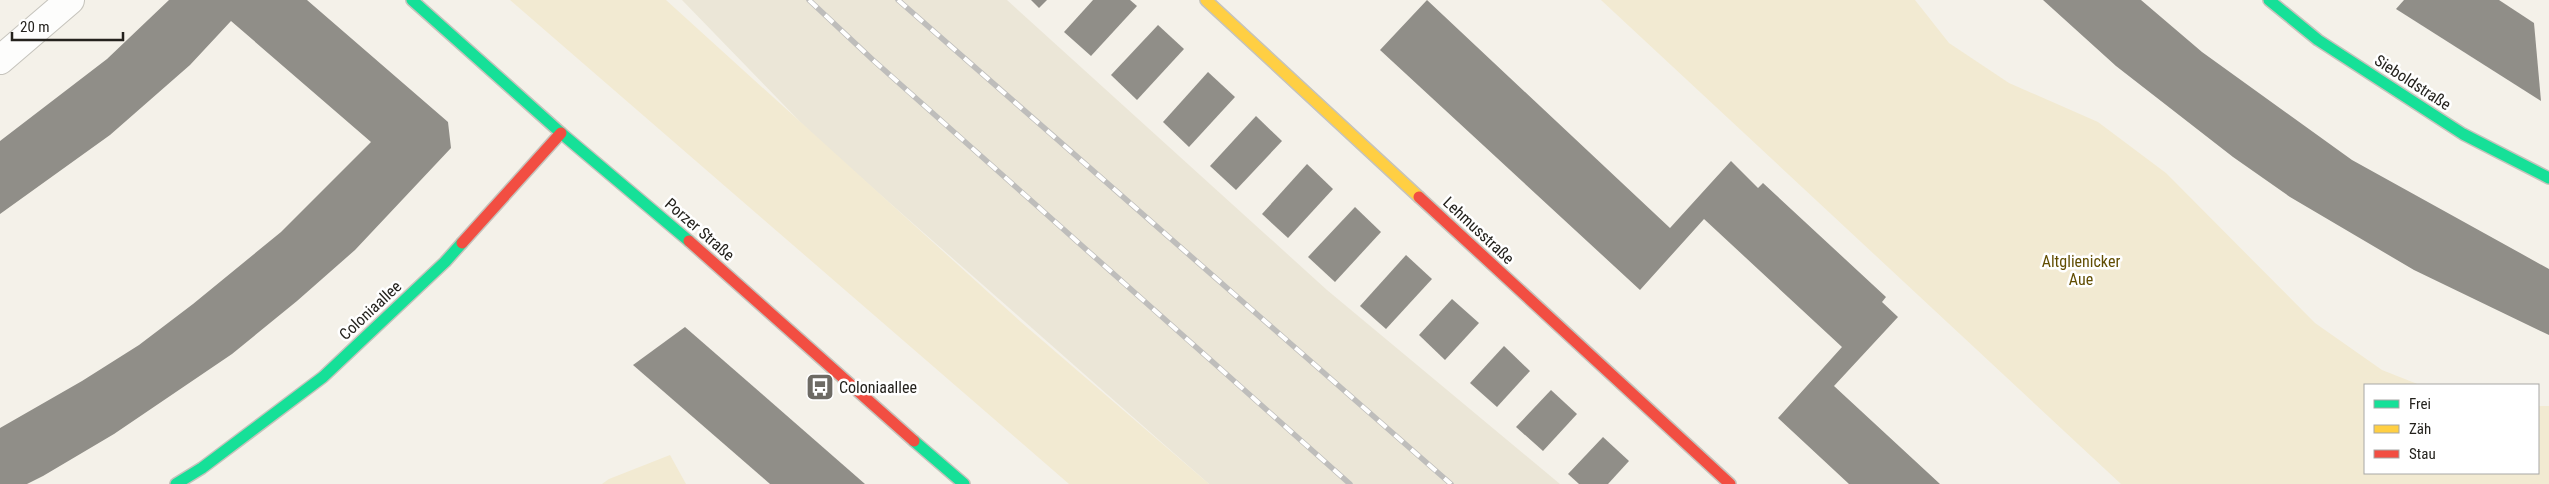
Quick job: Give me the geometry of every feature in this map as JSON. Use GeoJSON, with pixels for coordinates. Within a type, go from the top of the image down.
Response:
{"type":"FeatureCollection","features":[{"type":"Feature","properties":{"kind":"street"},"geometry":{"type":"LineString","coordinates":[[0,60],[70,0]]}},
{"type":"Feature","properties":{"kind":"street","name":"Porzer Straße"},"geometry":{"type":"LineString","coordinates":[[412,0],[561,133],[673,226],[829,367],[964,484]]}},
{"type":"Feature","properties":{"kind":"street","name":"Lehmusstraße"},"geometry":{"type":"LineString","coordinates":[[1206,0],[1730,484]]}},
{"type":"Feature","properties":{"kind":"street","name":"Sieboldstraße"},"geometry":{"type":"LineString","coordinates":[[2269,0],[2318,40],[2463,134],[2549,178]]}},
{"type":"Feature","properties":{"kind":"street","name":"Coloniaallee"},"geometry":{"type":"LineString","coordinates":[[176,484],[202,468],[323,376],[445,262],[561,133]]}},
{"type":"Feature","properties":{"kind":"shaded area"},"geometry":{"type":"Polygon","coordinates":[[[682,0],[1007,0],[1327,290],[1560,484],[1209,484],[816,138],[682,0]]]}},
{"type":"Feature","properties":{"kind":"green space"},"geometry":{"type":"Polygon","coordinates":[[[510,0],[666,0],[1021,322],[1209,484],[1069,484],[510,0]]]}},
{"type":"Feature","properties":{"kind":"green space","name":"Altglienicker Aue"},"geometry":{"type":"Polygon","coordinates":[[[1601,0],[1915,0],[1949,43],[2009,83],[2098,122],[2166,173],[2315,323],[2382,370],[2417,384],[2364,384],[2364,474],[2539,474],[2539,406],[2549,406],[2549,484],[2121,484],[1601,0]]]}},
{"type":"Feature","properties":{"kind":"green space"},"geometry":{"type":"Polygon","coordinates":[[[670,455],[686,484],[602,484],[609,479],[670,455]]]}},
{"type":"Feature","properties":{"kind":"building"},"geometry":{"type":"Polygon","coordinates":[[[169,0],[307,0],[448,122],[451,148],[355,250],[232,354],[114,434],[43,476],[27,484],[0,484],[0,428],[82,381],[139,345],[193,304],[281,232],[371,142],[231,21],[190,65],[110,135],[0,214],[0,141],[107,59],[169,0]]]}},
{"type":"Feature","properties":{"kind":"building"},"geometry":{"type":"Polygon","coordinates":[[[1031,0],[1047,0],[1039,8],[1031,0]]]}},
{"type":"Feature","properties":{"kind":"building"},"geometry":{"type":"Polygon","coordinates":[[[1093,0],[1130,0],[1137,6],[1091,56],[1064,32],[1093,0]]]}},
{"type":"Feature","properties":{"kind":"building"},"geometry":{"type":"Polygon","coordinates":[[[1427,0],[1670,228],[1731,161],[1758,188],[1763,183],[1886,297],[1882,302],[1898,317],[1834,386],[1940,484],[1849,484],[1778,418],[1842,347],[1704,219],[1640,290],[1380,50],[1427,0]]]}},
{"type":"Feature","properties":{"kind":"building"},"geometry":{"type":"Polygon","coordinates":[[[2043,0],[2141,0],[2202,52],[2352,160],[2549,269],[2549,335],[2414,270],[2290,197],[2233,157],[2116,66],[2043,0]]]}},
{"type":"Feature","properties":{"kind":"building"},"geometry":{"type":"Polygon","coordinates":[[[2404,0],[2499,0],[2534,23],[2541,101],[2396,9],[2404,0]]]}},
{"type":"Feature","properties":{"kind":"building"},"geometry":{"type":"Polygon","coordinates":[[[1158,25],[1184,49],[1137,100],[1111,75],[1158,25]]]}},
{"type":"Feature","properties":{"kind":"building"},"geometry":{"type":"Polygon","coordinates":[[[1208,72],[1235,97],[1189,147],[1163,122],[1208,72]]]}},
{"type":"Feature","properties":{"kind":"building"},"geometry":{"type":"Polygon","coordinates":[[[1256,116],[1282,141],[1236,190],[1210,166],[1256,116]]]}},
{"type":"Feature","properties":{"kind":"building"},"geometry":{"type":"Polygon","coordinates":[[[1307,164],[1333,189],[1288,238],[1262,214],[1307,164]]]}},
{"type":"Feature","properties":{"kind":"building"},"geometry":{"type":"Polygon","coordinates":[[[1355,207],[1381,232],[1335,282],[1308,257],[1355,207]]]}},
{"type":"Feature","properties":{"kind":"building"},"geometry":{"type":"Polygon","coordinates":[[[1406,255],[1432,279],[1386,329],[1360,306],[1406,255]]]}},
{"type":"Feature","properties":{"kind":"building"},"geometry":{"type":"Polygon","coordinates":[[[1452,299],[1479,323],[1445,360],[1419,335],[1452,299]]]}},
{"type":"Feature","properties":{"kind":"building"},"geometry":{"type":"Polygon","coordinates":[[[685,327],[865,484],[770,484],[633,365],[685,327]]]}},
{"type":"Feature","properties":{"kind":"building"},"geometry":{"type":"Polygon","coordinates":[[[1504,346],[1530,371],[1497,407],[1470,383],[1504,346]]]}},
{"type":"Feature","properties":{"kind":"building"},"geometry":{"type":"Polygon","coordinates":[[[1551,390],[1577,414],[1543,451],[1516,427],[1551,390]]]}},
{"type":"Feature","properties":{"kind":"building"},"geometry":{"type":"Polygon","coordinates":[[[1603,437],[1629,461],[1608,484],[1579,484],[1568,474],[1603,437]]]}},
{"type":"Feature","properties":{"kind":"railway"},"geometry":{"type":"LineString","coordinates":[[809,0],[873,60],[1350,484]]}},
{"type":"Feature","properties":{"kind":"railway"},"geometry":{"type":"LineString","coordinates":[[898,0],[1451,484]]}},
{"type":"Feature","properties":{"kind":"traffic: fast"},"geometry":{"type":"LineString","coordinates":[[412,0],[561,133],[689,241]]}},
{"type":"Feature","properties":{"kind":"traffic: fast"},"geometry":{"type":"LineString","coordinates":[[2269,0],[2318,40],[2463,134],[2549,178]]}},
{"type":"Feature","properties":{"kind":"traffic: fast"},"geometry":{"type":"LineString","coordinates":[[176,484],[202,468],[323,377],[445,262],[462,243]]}},
{"type":"Feature","properties":{"kind":"traffic: fast"},"geometry":{"type":"LineString","coordinates":[[914,441],[964,484]]}},
{"type":"Feature","properties":{"kind":"traffic: slow"},"geometry":{"type":"LineString","coordinates":[[1206,0],[1419,197]]}},
{"type":"Feature","properties":{"kind":"traffic: jam"},"geometry":{"type":"LineString","coordinates":[[462,243],[561,133]]}},
{"type":"Feature","properties":{"kind":"traffic: jam"},"geometry":{"type":"LineString","coordinates":[[1419,197],[1730,484]]}},
{"type":"Feature","properties":{"kind":"traffic: jam"},"geometry":{"type":"LineString","coordinates":[[689,241],[914,441]]}},
{"type":"Feature","properties":{"kind":"place","name":"Coloniaallee"},"geometry":{"type":"Point","coordinates":[820,387]}}]}
